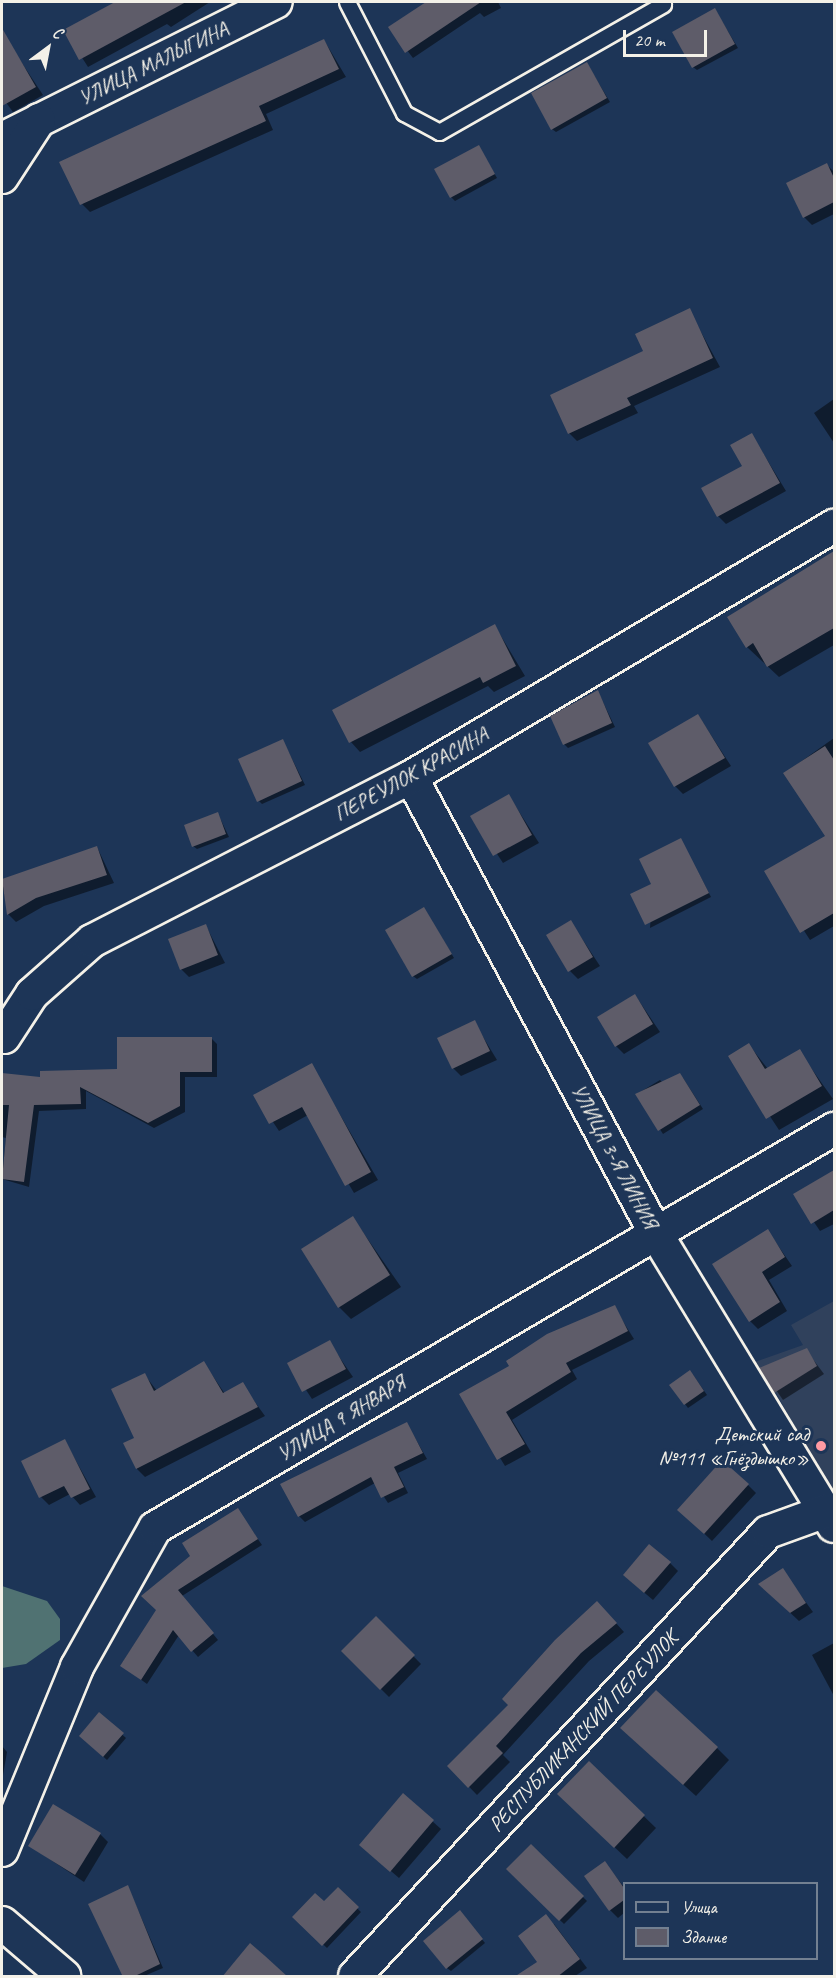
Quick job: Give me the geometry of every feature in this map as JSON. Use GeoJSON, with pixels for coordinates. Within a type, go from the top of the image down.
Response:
{"type":"FeatureCollection","features":[{"type":"Feature","properties":{"kind":"street","name":"УЛИЦА МАЛЫГИНА"},"geometry":{"type":"LineString","coordinates":[[2,139],[268,3]]}},
{"type":"Feature","properties":{"kind":"street","name":"УЛИЦА МАЛЫГИНА"},"geometry":{"type":"LineString","coordinates":[[2,177],[40,120]]}},
{"type":"Feature","properties":{"kind":"street","name":"ПЕРЕУЛОК КРАСИНА"},"geometry":{"type":"LineString","coordinates":[[4,1037],[32,994],[92,941],[411,777],[834,526]]}},
{"type":"Feature","properties":{"kind":"street","name":"УЛИЦА 3-Я ЛИНИЯ"},"geometry":{"type":"LineString","coordinates":[[411,777],[655,1232],[830,1518]]}},
{"type":"Feature","properties":{"kind":"street","name":"УЛИЦА 9 ЯНВАРЯ"},"geometry":{"type":"LineString","coordinates":[[2,1850],[77,1667],[155,1528],[655,1232],[834,1129]]}},
{"type":"Feature","properties":{"kind":"street","name":"РЕСПУБЛИКАНСКИЙ ПЕРЕУЛОК"},"geometry":{"type":"LineString","coordinates":[[355,1977],[768,1532],[830,1518]]}},
{"type":"Feature","properties":{"kind":"street"},"geometry":{"type":"LineString","coordinates":[[2,1923],[64,1977]]}},
{"type":"Feature","properties":{"kind":"lane"},"geometry":{"type":"LineString","coordinates":[[347,2],[404,113],[439,132],[663,4]]}},
{"type":"Feature","properties":{"kind":"shaded area","name":"Детский сад №111 «Гнёздышко»"},"geometry":{"type":"Polygon","coordinates":[[[834,1301],[834,1495],[776,1393],[768,1397],[753,1370],[755,1362],[803,1345],[791,1325],[834,1301]]]}},
{"type":"Feature","properties":{"kind":"green space"},"geometry":{"type":"Polygon","coordinates":[[[2,1586],[47,1601],[60,1619],[60,1640],[26,1664],[2,1668],[2,1586]]]}},
{"type":"Feature","properties":{"kind":"building"},"geometry":{"type":"Polygon","coordinates":[[[115,2],[186,2],[79,60],[63,30],[115,2]]]}},
{"type":"Feature","properties":{"kind":"building"},"geometry":{"type":"Polygon","coordinates":[[[426,2],[481,2],[405,53],[388,27],[426,2]]]}},
{"type":"Feature","properties":{"kind":"building"},"geometry":{"type":"Polygon","coordinates":[[[715,8],[735,44],[692,68],[672,32],[715,8]]]}},
{"type":"Feature","properties":{"kind":"building"},"geometry":{"type":"Polygon","coordinates":[[[2,28],[36,87],[2,106],[2,28]]]}},
{"type":"Feature","properties":{"kind":"building"},"geometry":{"type":"Polygon","coordinates":[[[324,39],[339,69],[259,106],[266,121],[80,205],[59,162],[324,39]]]}},
{"type":"Feature","properties":{"kind":"building"},"geometry":{"type":"Polygon","coordinates":[[[587,62],[607,98],[551,130],[531,93],[587,62]]]}},
{"type":"Feature","properties":{"kind":"building"},"geometry":{"type":"Polygon","coordinates":[[[479,145],[495,174],[450,198],[434,169],[479,145]]]}},
{"type":"Feature","properties":{"kind":"building"},"geometry":{"type":"Polygon","coordinates":[[[827,163],[834,178],[834,202],[803,218],[786,183],[827,163]]]}},
{"type":"Feature","properties":{"kind":"building"},"geometry":{"type":"Polygon","coordinates":[[[690,308],[713,358],[627,398],[631,405],[568,434],[550,395],[643,351],[635,334],[690,308]]]}},
{"type":"Feature","properties":{"kind":"building"},"geometry":{"type":"Polygon","coordinates":[[[752,433],[780,483],[717,517],[701,488],[742,466],[730,445],[752,433]]]}},
{"type":"Feature","properties":{"kind":"building"},"geometry":{"type":"Polygon","coordinates":[[[834,551],[834,628],[767,667],[753,643],[746,648],[727,617],[834,551]]]}},
{"type":"Feature","properties":{"kind":"building"},"geometry":{"type":"Polygon","coordinates":[[[495,624],[516,666],[483,683],[480,677],[349,743],[332,710],[495,624]]]}},
{"type":"Feature","properties":{"kind":"building"},"geometry":{"type":"Polygon","coordinates":[[[598,690],[612,723],[563,745],[550,716],[598,690]]]}},
{"type":"Feature","properties":{"kind":"building"},"geometry":{"type":"Polygon","coordinates":[[[698,714],[725,758],[674,787],[648,743],[698,714]]]}},
{"type":"Feature","properties":{"kind":"building"},"geometry":{"type":"Polygon","coordinates":[[[283,739],[302,781],[257,802],[238,759],[283,739]]]}},
{"type":"Feature","properties":{"kind":"building"},"geometry":{"type":"Polygon","coordinates":[[[825,746],[834,760],[834,913],[800,933],[764,871],[825,836],[783,773],[825,746]]]}},
{"type":"Feature","properties":{"kind":"building"},"geometry":{"type":"Polygon","coordinates":[[[509,794],[532,835],[493,856],[470,816],[509,794]]]}},
{"type":"Feature","properties":{"kind":"building"},"geometry":{"type":"Polygon","coordinates":[[[218,812],[226,834],[192,847],[184,825],[218,812]]]}},
{"type":"Feature","properties":{"kind":"building"},"geometry":{"type":"Polygon","coordinates":[[[681,838],[709,893],[645,925],[630,894],[651,884],[639,859],[681,838]]]}},
{"type":"Feature","properties":{"kind":"building"},"geometry":{"type":"Polygon","coordinates":[[[97,846],[107,875],[36,898],[7,915],[2,879],[97,846]]]}},
{"type":"Feature","properties":{"kind":"building"},"geometry":{"type":"Polygon","coordinates":[[[424,907],[452,954],[412,977],[385,930],[424,907]]]}},
{"type":"Feature","properties":{"kind":"building"},"geometry":{"type":"Polygon","coordinates":[[[571,920],[593,957],[568,972],[546,935],[571,920]]]}},
{"type":"Feature","properties":{"kind":"building"},"geometry":{"type":"Polygon","coordinates":[[[206,924],[218,955],[180,970],[168,939],[206,924]]]}},
{"type":"Feature","properties":{"kind":"building"},"geometry":{"type":"Polygon","coordinates":[[[635,994],[653,1024],[615,1047],[597,1017],[635,994]]]}},
{"type":"Feature","properties":{"kind":"building"},"geometry":{"type":"Polygon","coordinates":[[[475,1020],[490,1051],[452,1069],[437,1038],[475,1020]]]}},
{"type":"Feature","properties":{"kind":"building"},"geometry":{"type":"Polygon","coordinates":[[[117,1037],[212,1037],[212,1072],[180,1072],[180,1106],[148,1123],[80,1087],[81,1104],[34,1105],[24,1182],[2,1179],[9,1105],[2,1105],[2,1073],[40,1077],[40,1071],[117,1069],[117,1037]]]}},
{"type":"Feature","properties":{"kind":"building"},"geometry":{"type":"Polygon","coordinates":[[[749,1043],[765,1069],[800,1049],[822,1086],[766,1119],[728,1056],[749,1043]]]}},
{"type":"Feature","properties":{"kind":"building"},"geometry":{"type":"Polygon","coordinates":[[[312,1063],[371,1172],[345,1186],[302,1107],[269,1124],[253,1095],[312,1063]]]}},
{"type":"Feature","properties":{"kind":"building"},"geometry":{"type":"Polygon","coordinates":[[[680,1073],[700,1105],[658,1131],[635,1094],[680,1073]]]}},
{"type":"Feature","properties":{"kind":"building"},"geometry":{"type":"Polygon","coordinates":[[[834,1170],[834,1210],[811,1224],[793,1194],[834,1170]]]}},
{"type":"Feature","properties":{"kind":"building"},"geometry":{"type":"Polygon","coordinates":[[[353,1216],[390,1275],[338,1308],[301,1249],[353,1216]]]}},
{"type":"Feature","properties":{"kind":"building"},"geometry":{"type":"Polygon","coordinates":[[[768,1229],[785,1257],[762,1272],[780,1302],[749,1322],[712,1264],[768,1229]]]}},
{"type":"Feature","properties":{"kind":"building"},"geometry":{"type":"Polygon","coordinates":[[[615,1305],[628,1331],[566,1363],[571,1372],[506,1412],[525,1444],[497,1460],[459,1394],[509,1366],[506,1361],[547,1334],[615,1305]]]}},
{"type":"Feature","properties":{"kind":"building"},"geometry":{"type":"Polygon","coordinates":[[[330,1340],[346,1369],[302,1392],[287,1363],[330,1340]]]}},
{"type":"Feature","properties":{"kind":"building"},"geometry":{"type":"Polygon","coordinates":[[[807,1348],[817,1366],[774,1393],[759,1368],[807,1348]]]}},
{"type":"Feature","properties":{"kind":"building"},"geometry":{"type":"Polygon","coordinates":[[[204,1361],[223,1393],[243,1382],[258,1407],[136,1469],[123,1443],[134,1438],[111,1389],[145,1373],[154,1391],[204,1361]]]}},
{"type":"Feature","properties":{"kind":"building"},"geometry":{"type":"Polygon","coordinates":[[[690,1370],[704,1391],[684,1405],[669,1385],[690,1370]]]}},
{"type":"Feature","properties":{"kind":"building"},"geometry":{"type":"Polygon","coordinates":[[[407,1422],[423,1453],[394,1467],[404,1487],[381,1498],[371,1477],[298,1517],[280,1484],[407,1422]]]}},
{"type":"Feature","properties":{"kind":"building"},"geometry":{"type":"Polygon","coordinates":[[[65,1439],[90,1489],[71,1498],[64,1486],[39,1498],[21,1461],[65,1439]]]}},
{"type":"Feature","properties":{"kind":"building"},"geometry":{"type":"Polygon","coordinates":[[[722,1460],[749,1484],[704,1534],[677,1510],[722,1460]]]}},
{"type":"Feature","properties":{"kind":"building"},"geometry":{"type":"Polygon","coordinates":[[[238,1508],[258,1539],[178,1590],[214,1633],[191,1652],[173,1630],[141,1680],[120,1666],[156,1610],[141,1596],[190,1556],[182,1543],[238,1508]]]}},
{"type":"Feature","properties":{"kind":"building"},"geometry":{"type":"Polygon","coordinates":[[[649,1544],[671,1562],[644,1593],[623,1575],[649,1544]]]}},
{"type":"Feature","properties":{"kind":"building"},"geometry":{"type":"Polygon","coordinates":[[[783,1568],[806,1603],[790,1613],[758,1584],[783,1568]]]}},
{"type":"Feature","properties":{"kind":"building"},"geometry":{"type":"Polygon","coordinates":[[[597,1601],[617,1623],[581,1653],[496,1746],[503,1753],[468,1788],[447,1766],[508,1705],[502,1699],[555,1640],[597,1601]]]}},
{"type":"Feature","properties":{"kind":"building"},"geometry":{"type":"Polygon","coordinates":[[[376,1616],[415,1655],[380,1690],[341,1651],[376,1616]]]}},
{"type":"Feature","properties":{"kind":"building"},"geometry":{"type":"Polygon","coordinates":[[[656,1690],[718,1747],[683,1785],[620,1728],[656,1690]]]}},
{"type":"Feature","properties":{"kind":"building"},"geometry":{"type":"Polygon","coordinates":[[[99,1712],[124,1733],[103,1757],[79,1736],[99,1712]]]}},
{"type":"Feature","properties":{"kind":"building"},"geometry":{"type":"Polygon","coordinates":[[[589,1761],[645,1815],[614,1848],[557,1794],[589,1761]]]}},
{"type":"Feature","properties":{"kind":"building"},"geometry":{"type":"Polygon","coordinates":[[[403,1793],[434,1820],[390,1872],[359,1845],[403,1793]]]}},
{"type":"Feature","properties":{"kind":"building"},"geometry":{"type":"Polygon","coordinates":[[[53,1804],[101,1833],[75,1875],[28,1846],[53,1804]]]}},
{"type":"Feature","properties":{"kind":"building"},"geometry":{"type":"Polygon","coordinates":[[[531,1844],[584,1896],[559,1921],[506,1869],[531,1844]]]}},
{"type":"Feature","properties":{"kind":"building"},"geometry":{"type":"Polygon","coordinates":[[[605,1861],[623,1887],[623,1901],[609,1911],[584,1876],[605,1861]]]}},
{"type":"Feature","properties":{"kind":"building"},"geometry":{"type":"Polygon","coordinates":[[[128,1885],[160,1964],[133,1977],[123,1977],[88,1904],[128,1885]]]}},
{"type":"Feature","properties":{"kind":"building"},"geometry":{"type":"Polygon","coordinates":[[[338,1887],[359,1907],[322,1946],[292,1917],[315,1893],[324,1901],[338,1887]]]}},
{"type":"Feature","properties":{"kind":"building"},"geometry":{"type":"Polygon","coordinates":[[[460,1910],[483,1939],[446,1969],[423,1941],[460,1910]]]}},
{"type":"Feature","properties":{"kind":"building"},"geometry":{"type":"Polygon","coordinates":[[[546,1914],[580,1959],[557,1977],[514,1977],[537,1962],[518,1936],[546,1914]]]}},
{"type":"Feature","properties":{"kind":"building"},"geometry":{"type":"Polygon","coordinates":[[[250,1943],[265,1956],[288,1977],[222,1977],[250,1943]]]}},
{"type":"Feature","properties":{"kind":"place","name":"Детский сад №111 «Гнёздышко»"},"geometry":{"type":"Point","coordinates":[821,1446]}}]}
